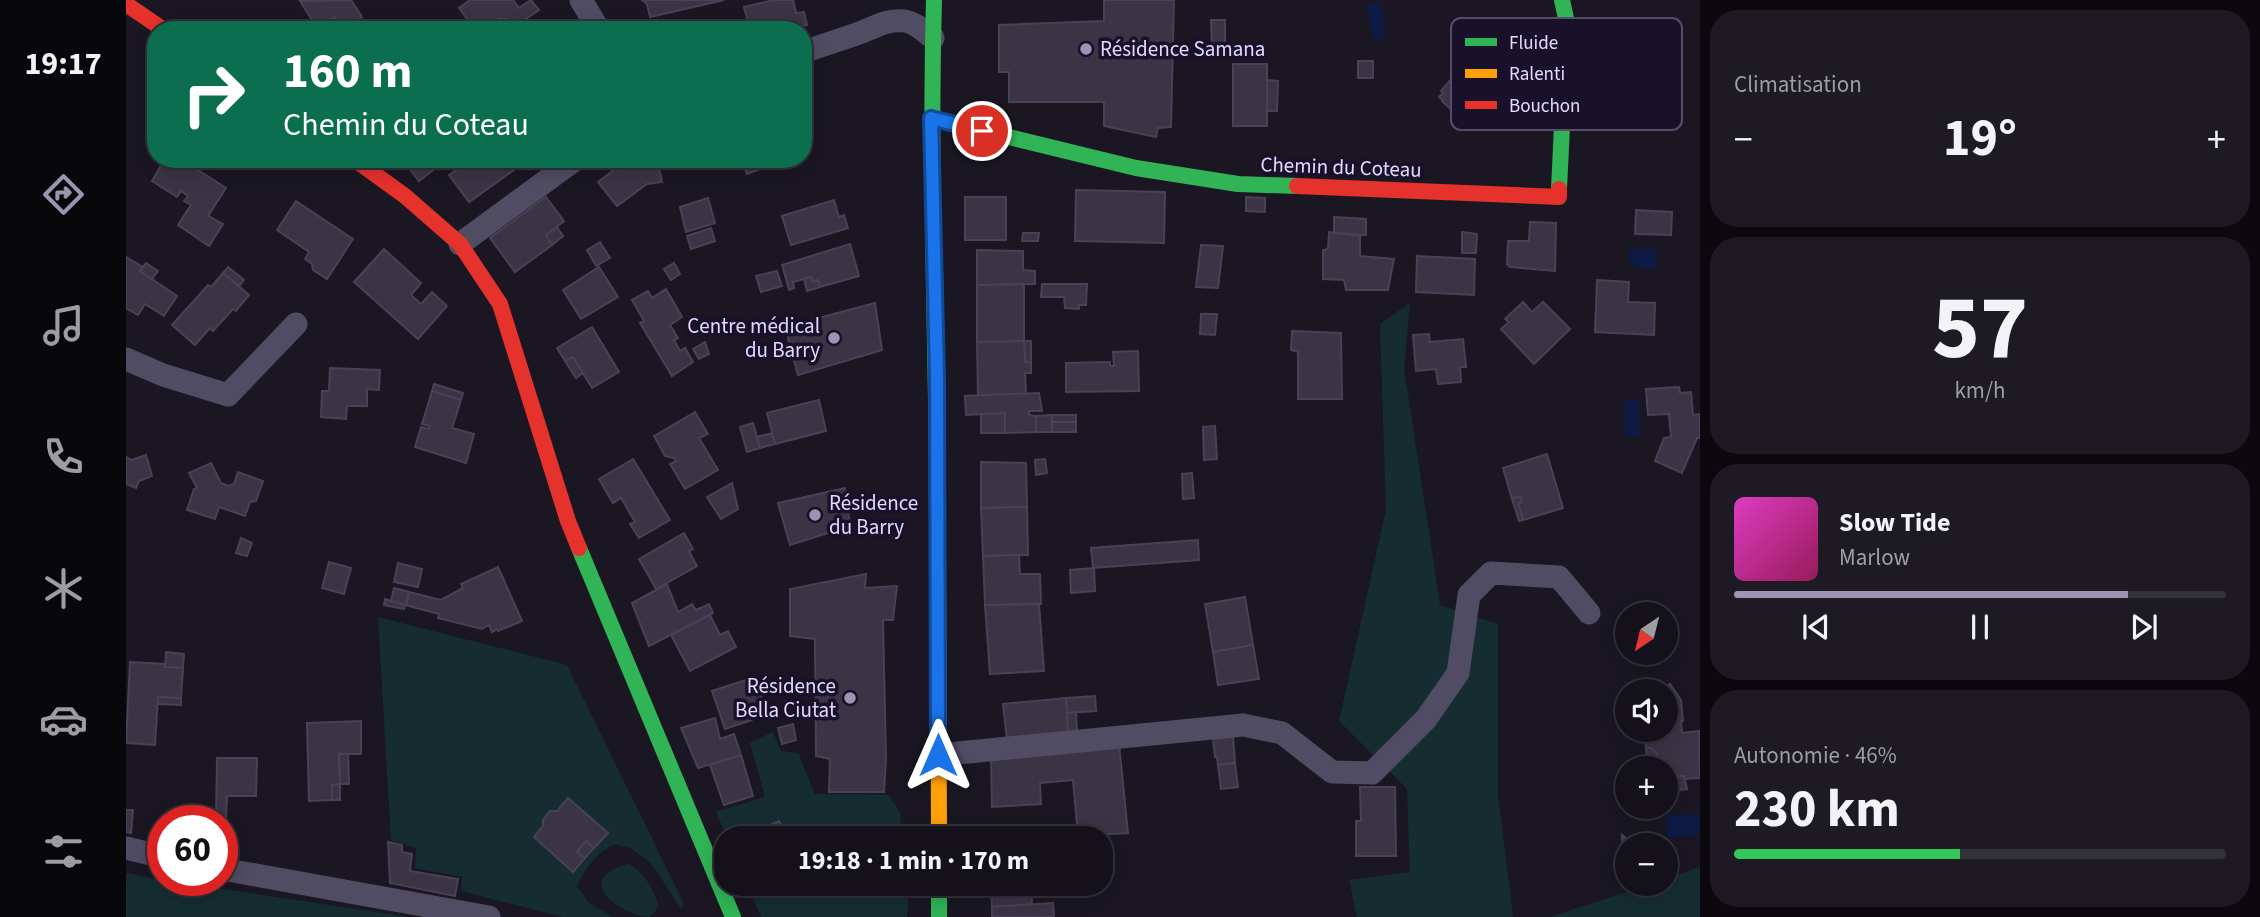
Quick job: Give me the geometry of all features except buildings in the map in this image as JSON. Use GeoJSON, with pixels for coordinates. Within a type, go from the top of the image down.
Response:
{"type":"FeatureCollection","features":[{"type":"Feature","properties":{"kind":"street"},"geometry":{"type":"LineString","coordinates":[[581,0],[594,21]]}},
{"type":"Feature","properties":{"kind":"street"},"geometry":{"type":"LineString","coordinates":[[934,0],[931,118],[937,377],[939,826]]}},
{"type":"Feature","properties":{"kind":"street","name":"Chemin du Coteau"},"geometry":{"type":"LineString","coordinates":[[1562,0],[1566,18]]}},
{"type":"Feature","properties":{"kind":"street"},"geometry":{"type":"LineString","coordinates":[[126,4],[151,21]]}},
{"type":"Feature","properties":{"kind":"street"},"geometry":{"type":"LineString","coordinates":[[812,49],[881,23],[906,21],[918,26],[933,38]]}},
{"type":"Feature","properties":{"kind":"street","name":"Chemin du Coteau"},"geometry":{"type":"LineString","coordinates":[[931,118],[1136,168],[1238,184],[1559,197],[1562,130]]}},
{"type":"Feature","properties":{"kind":"street"},"geometry":{"type":"LineString","coordinates":[[366,168],[405,196],[460,244],[500,304],[568,521],[733,917]]}},
{"type":"Feature","properties":{"kind":"street"},"geometry":{"type":"LineString","coordinates":[[460,244],[564,168]]}},
{"type":"Feature","properties":{"kind":"street"},"geometry":{"type":"LineString","coordinates":[[126,359],[163,375],[228,395],[296,324]]}},
{"type":"Feature","properties":{"kind":"street"},"geometry":{"type":"LineString","coordinates":[[938,755],[1243,725],[1282,733],[1332,772],[1372,773],[1426,719],[1458,673],[1469,595],[1491,573],[1559,577],[1589,613]]}},
{"type":"Feature","properties":{"kind":"street"},"geometry":{"type":"LineString","coordinates":[[126,848],[147,853]]}},
{"type":"Feature","properties":{"kind":"street"},"geometry":{"type":"LineString","coordinates":[[238,872],[489,917]]}},
{"type":"Feature","properties":{"kind":"street"},"geometry":{"type":"LineString","coordinates":[[939,896],[939,917]]}},
{"type":"Feature","properties":{"kind":"green space"},"geometry":{"type":"Polygon","coordinates":[[[1410,303],[1404,368],[1440,605],[1498,624],[1498,796],[1513,917],[1357,917],[1349,880],[1410,872],[1407,789],[1339,721],[1386,509],[1380,324],[1410,303]]]}},
{"type":"Feature","properties":{"kind":"green space"},"geometry":{"type":"Polygon","coordinates":[[[378,617],[567,665],[684,904],[681,909],[651,863],[630,848],[614,844],[592,862],[577,886],[589,903],[612,917],[563,917],[461,891],[462,877],[415,868],[416,848],[391,840],[378,617]]]}},
{"type":"Feature","properties":{"kind":"green space"},"geometry":{"type":"Polygon","coordinates":[[[773,732],[781,751],[798,753],[815,794],[889,795],[900,813],[902,826],[722,826],[716,812],[765,797],[750,743],[773,732]]]}},
{"type":"Feature","properties":{"kind":"green space"},"geometry":{"type":"Polygon","coordinates":[[[628,864],[647,880],[658,903],[655,912],[649,917],[613,903],[602,886],[604,878],[612,870],[628,864]]]}},
{"type":"Feature","properties":{"kind":"green space"},"geometry":{"type":"Polygon","coordinates":[[[1700,867],[1700,917],[1550,917],[1615,896],[1678,896],[1678,875],[1700,867]]]}},
{"type":"Feature","properties":{"kind":"green space"},"geometry":{"type":"Polygon","coordinates":[[[126,873],[147,877],[147,896],[238,896],[238,891],[409,917],[126,917],[126,873]]]}},
{"type":"Feature","properties":{"kind":"green space"},"geometry":{"type":"Polygon","coordinates":[[[752,896],[908,896],[907,917],[761,917],[752,896]]]}},
{"type":"Feature","properties":{"kind":"water"},"geometry":{"type":"Polygon","coordinates":[[[1381,2],[1386,38],[1374,40],[1366,4],[1381,2]]]}},
{"type":"Feature","properties":{"kind":"water"},"geometry":{"type":"Polygon","coordinates":[[[1631,247],[1657,250],[1657,269],[1636,268],[1628,259],[1631,247]]]}},
{"type":"Feature","properties":{"kind":"water"},"geometry":{"type":"Polygon","coordinates":[[[1638,400],[1641,436],[1626,437],[1623,402],[1638,400]]]}},
{"type":"Feature","properties":{"kind":"water"},"geometry":{"type":"Polygon","coordinates":[[[1700,814],[1700,834],[1678,837],[1678,833],[1667,833],[1666,819],[1678,819],[1678,815],[1700,814]]]}},
{"type":"Feature","properties":{"kind":"traffic: fast"},"geometry":{"type":"LineString","coordinates":[[934,0],[933,206],[938,550]]}},
{"type":"Feature","properties":{"kind":"traffic: fast"},"geometry":{"type":"LineString","coordinates":[[1562,0],[1566,18]]}},
{"type":"Feature","properties":{"kind":"traffic: fast"},"geometry":{"type":"LineString","coordinates":[[931,118],[1136,168],[1238,184],[1297,186]]}},
{"type":"Feature","properties":{"kind":"traffic: fast"},"geometry":{"type":"LineString","coordinates":[[1559,189],[1562,130]]}},
{"type":"Feature","properties":{"kind":"traffic: fast"},"geometry":{"type":"LineString","coordinates":[[579,548],[733,917]]}},
{"type":"Feature","properties":{"kind":"traffic: fast"},"geometry":{"type":"LineString","coordinates":[[939,896],[939,917]]}},
{"type":"Feature","properties":{"kind":"traffic: slow"},"geometry":{"type":"LineString","coordinates":[[938,550],[939,826]]}},
{"type":"Feature","properties":{"kind":"traffic: jam"},"geometry":{"type":"LineString","coordinates":[[126,4],[151,21]]}},
{"type":"Feature","properties":{"kind":"traffic: jam"},"geometry":{"type":"LineString","coordinates":[[366,168],[405,196],[460,244],[500,304],[568,521],[579,548]]}},
{"type":"Feature","properties":{"kind":"traffic: jam"},"geometry":{"type":"LineString","coordinates":[[1297,186],[1559,197],[1559,189]]}},
{"type":"Feature","properties":{"kind":"place","name":"Résidence Samana"},"geometry":{"type":"Point","coordinates":[1086,49]}},
{"type":"Feature","properties":{"kind":"place","name":"Centre médical du Barry"},"geometry":{"type":"Point","coordinates":[834,338]}},
{"type":"Feature","properties":{"kind":"place","name":"Résidence du Barry"},"geometry":{"type":"Point","coordinates":[815,515]}},
{"type":"Feature","properties":{"kind":"place","name":"Résidence Bella Ciutat"},"geometry":{"type":"Point","coordinates":[850,698]}},
{"type":"Feature","properties":{"kind":"route"},"geometry":{"type":"LineString","coordinates":[[938,755],[937,377],[931,118],[982,131]]}}]}
